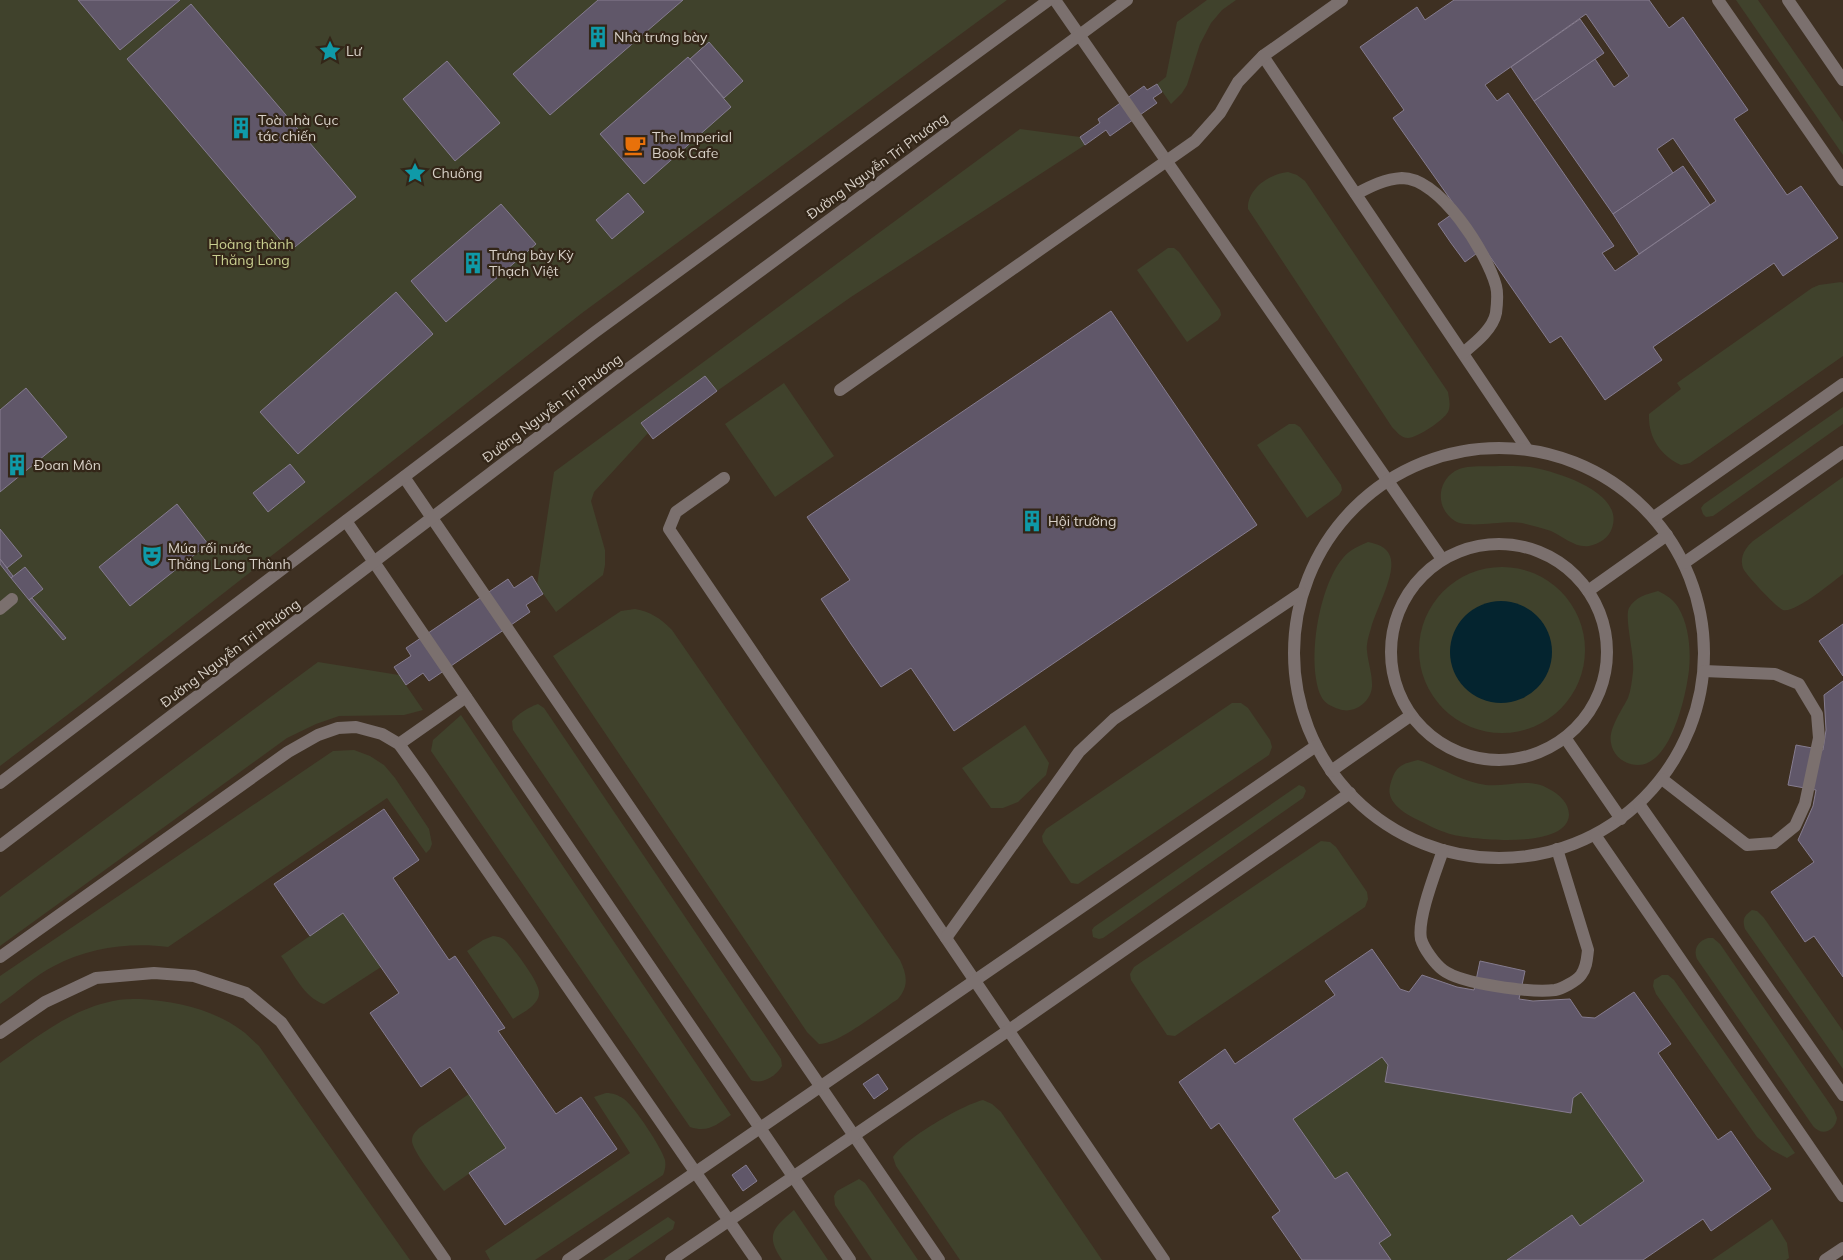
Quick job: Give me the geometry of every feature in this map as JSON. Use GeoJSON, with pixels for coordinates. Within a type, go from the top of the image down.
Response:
{"type":"FeatureCollection","features":[{"type":"Feature","properties":{"kind":"street"},"geometry":{"type":"LineString","coordinates":[[0,783],[595,332],[1049,0]]}},
{"type":"Feature","properties":{"kind":"street"},"geometry":{"type":"LineString","coordinates":[[1055,0],[1442,559]]}},
{"type":"Feature","properties":{"kind":"street","name":"Đường Nguyễn Tri Phương"},"geometry":{"type":"LineString","coordinates":[[0,846],[433,519],[625,371],[1127,0]]}},
{"type":"Feature","properties":{"kind":"street"},"geometry":{"type":"LineString","coordinates":[[840,390],[1196,141],[1220,112],[1238,82],[1263,56],[1342,0]]}},
{"type":"Feature","properties":{"kind":"street"},"geometry":{"type":"LineString","coordinates":[[1718,0],[1843,180]]}},
{"type":"Feature","properties":{"kind":"street"},"geometry":{"type":"LineString","coordinates":[[1788,0],[1843,80]]}},
{"type":"Feature","properties":{"kind":"street"},"geometry":{"type":"LineString","coordinates":[[1263,56],[1527,449]]}},
{"type":"Feature","properties":{"kind":"street"},"geometry":{"type":"LineString","coordinates":[[1356,194],[1377,182],[1404,178],[1428,187],[1469,230],[1486,260],[1497,288],[1496,314],[1482,337],[1463,353]]}},
{"type":"Feature","properties":{"kind":"street"},"geometry":{"type":"LineString","coordinates":[[1654,517],[1843,384]]}},
{"type":"Feature","properties":{"kind":"street"},"geometry":{"type":"LineString","coordinates":[[1483,447],[1527,449],[1579,463],[1619,486],[1654,517],[1684,563],[1701,613],[1704,671],[1695,717],[1673,764],[1639,804],[1621,819],[1595,835],[1557,849],[1546,853],[1492,858],[1443,850],[1391,827],[1350,793],[1331,771],[1316,746],[1297,689],[1294,629],[1301,593],[1310,570],[1341,520],[1386,480],[1432,457],[1483,447]]}},
{"type":"Feature","properties":{"kind":"street"},"geometry":{"type":"LineString","coordinates":[[1684,563],[1843,452]]}},
{"type":"Feature","properties":{"kind":"street"},"geometry":{"type":"LineString","coordinates":[[404,477],[939,1260]]}},
{"type":"Feature","properties":{"kind":"street"},"geometry":{"type":"LineString","coordinates":[[724,478],[676,512],[669,529],[1164,1260]]}},
{"type":"Feature","properties":{"kind":"street"},"geometry":{"type":"LineString","coordinates":[[346,521],[850,1260]]}},
{"type":"Feature","properties":{"kind":"street"},"geometry":{"type":"LineString","coordinates":[[1588,591],[1667,535]]}},
{"type":"Feature","properties":{"kind":"street"},"geometry":{"type":"LineString","coordinates":[[1495,543],[1523,546],[1549,556],[1572,572],[1588,591],[1604,623],[1608,655],[1602,686],[1592,708],[1566,739],[1535,755],[1501,762],[1466,756],[1435,741],[1410,716],[1394,684],[1389,648],[1396,613],[1414,582],[1442,559],[1467,547],[1495,543]]}},
{"type":"Feature","properties":{"kind":"street"},"geometry":{"type":"LineString","coordinates":[[946,938],[1080,752],[1114,719],[1301,593]]}},
{"type":"Feature","properties":{"kind":"street"},"geometry":{"type":"LineString","coordinates":[[0,609],[12,599]]}},
{"type":"Feature","properties":{"kind":"street"},"geometry":{"type":"LineString","coordinates":[[1662,779],[1747,845],[1774,843],[1795,826],[1805,804],[1819,738],[1818,714],[1799,684],[1775,674],[1704,671]]}},
{"type":"Feature","properties":{"kind":"street"},"geometry":{"type":"LineString","coordinates":[[399,744],[466,697]]}},
{"type":"Feature","properties":{"kind":"street"},"geometry":{"type":"LineString","coordinates":[[1331,771],[1410,716]]}},
{"type":"Feature","properties":{"kind":"street"},"geometry":{"type":"LineString","coordinates":[[0,957],[288,752],[318,735],[338,728],[356,726],[382,734],[399,744],[422,776],[756,1260]]}},
{"type":"Feature","properties":{"kind":"street"},"geometry":{"type":"LineString","coordinates":[[1566,739],[1621,819]]}},
{"type":"Feature","properties":{"kind":"street"},"geometry":{"type":"LineString","coordinates":[[568,1260],[1316,746]]}},
{"type":"Feature","properties":{"kind":"street"},"geometry":{"type":"LineString","coordinates":[[671,1260],[1009,1030],[1350,793]]}},
{"type":"Feature","properties":{"kind":"street"},"geometry":{"type":"LineString","coordinates":[[1639,804],[1843,1095]]}},
{"type":"Feature","properties":{"kind":"street"},"geometry":{"type":"LineString","coordinates":[[1595,835],[1843,1196]]}},
{"type":"Feature","properties":{"kind":"street"},"geometry":{"type":"LineString","coordinates":[[1443,850],[1422,917],[1422,942],[1444,971],[1466,980],[1533,991],[1557,990],[1580,976],[1587,963],[1588,950],[1557,849]]}},
{"type":"Feature","properties":{"kind":"street"},"geometry":{"type":"LineString","coordinates":[[0,1033],[45,1002],[96,978],[154,973],[194,976],[246,993],[281,1022],[445,1260]]}},
{"type":"Feature","properties":{"kind":"street"},"geometry":{"type":"LineString","coordinates":[[1825,1260],[1843,1248]]}},
{"type":"Feature","properties":{"kind":"green space","name":"Hoàng thành Thăng Long"},"geometry":{"type":"Polygon","coordinates":[[[0,0],[1007,0],[582,313],[0,766],[0,0]]]}},
{"type":"Feature","properties":{"kind":"green space"},"geometry":{"type":"Polygon","coordinates":[[[1207,0],[1236,0],[1222,10],[1211,23],[1200,44],[1187,85],[1171,104],[1157,84],[1166,77],[1177,22],[1207,0]]]}},
{"type":"Feature","properties":{"kind":"green space"},"geometry":{"type":"Polygon","coordinates":[[[1736,0],[1758,0],[1843,122],[1843,155],[1736,0]]]}},
{"type":"Feature","properties":{"kind":"green space"},"geometry":{"type":"Polygon","coordinates":[[[1020,129],[1080,137],[1085,145],[851,297],[717,391],[705,376],[641,423],[648,433],[594,492],[591,501],[605,550],[603,575],[556,612],[537,585],[554,472],[1020,129]]]}},
{"type":"Feature","properties":{"kind":"green space"},"geometry":{"type":"Polygon","coordinates":[[[1288,172],[1297,175],[1305,181],[1448,392],[1450,405],[1448,412],[1436,424],[1424,432],[1406,438],[1392,427],[1248,209],[1251,195],[1260,184],[1281,173],[1288,172]]]}},
{"type":"Feature","properties":{"kind":"green space"},"geometry":{"type":"Polygon","coordinates":[[[1168,248],[1174,248],[1179,252],[1220,310],[1221,315],[1218,320],[1187,342],[1137,270],[1168,248]]]}},
{"type":"Feature","properties":{"kind":"green space"},"geometry":{"type":"Polygon","coordinates":[[[1843,283],[1843,356],[1690,463],[1681,465],[1661,451],[1653,438],[1649,414],[1681,389],[1677,383],[1812,288],[1819,285],[1843,283]]]}},
{"type":"Feature","properties":{"kind":"green space"},"geometry":{"type":"Polygon","coordinates":[[[784,383],[834,456],[775,497],[725,424],[784,383]]]}},
{"type":"Feature","properties":{"kind":"green space"},"geometry":{"type":"Polygon","coordinates":[[[1843,407],[1843,424],[1713,516],[1706,517],[1703,514],[1701,508],[1704,504],[1843,407]]]}},
{"type":"Feature","properties":{"kind":"green space"},"geometry":{"type":"Polygon","coordinates":[[[1289,424],[1295,424],[1300,427],[1341,485],[1342,490],[1339,495],[1307,518],[1257,445],[1289,424]]]}},
{"type":"Feature","properties":{"kind":"green space"},"geometry":{"type":"Polygon","coordinates":[[[1500,466],[1541,469],[1585,486],[1598,494],[1608,504],[1613,515],[1611,532],[1600,542],[1584,546],[1574,544],[1551,531],[1522,523],[1469,524],[1455,521],[1449,516],[1444,510],[1441,496],[1444,482],[1449,476],[1465,467],[1500,466]]]}},
{"type":"Feature","properties":{"kind":"green space"},"geometry":{"type":"Polygon","coordinates":[[[1843,477],[1843,574],[1805,602],[1789,610],[1783,610],[1768,597],[1745,571],[1742,564],[1744,553],[1753,541],[1843,477]]]}},
{"type":"Feature","properties":{"kind":"green space"},"geometry":{"type":"Polygon","coordinates":[[[1368,542],[1381,546],[1386,550],[1390,556],[1391,572],[1367,642],[1372,680],[1369,696],[1362,705],[1351,710],[1345,710],[1328,704],[1321,696],[1315,664],[1317,625],[1327,587],[1335,571],[1348,553],[1368,542]]]}},
{"type":"Feature","properties":{"kind":"green space"},"geometry":{"type":"Polygon","coordinates":[[[1502,567],[1534,573],[1561,591],[1579,618],[1585,650],[1579,682],[1561,709],[1534,727],[1502,733],[1470,727],[1443,709],[1425,682],[1419,650],[1425,618],[1443,591],[1470,573],[1502,567]]]}},
{"type":"Feature","properties":{"kind":"green space"},"geometry":{"type":"Polygon","coordinates":[[[1658,591],[1674,602],[1682,614],[1690,654],[1689,670],[1680,711],[1668,742],[1650,762],[1633,765],[1617,756],[1611,743],[1616,720],[1628,698],[1632,682],[1633,665],[1628,613],[1629,608],[1638,599],[1658,591]]]}},
{"type":"Feature","properties":{"kind":"green space"},"geometry":{"type":"Polygon","coordinates":[[[635,609],[655,616],[672,630],[900,960],[906,980],[902,994],[898,999],[859,1026],[837,1039],[819,1044],[807,1032],[553,656],[621,611],[635,609]]]}},
{"type":"Feature","properties":{"kind":"green space"},"geometry":{"type":"Polygon","coordinates":[[[318,662],[399,675],[423,710],[404,715],[339,716],[316,724],[287,738],[0,946],[0,897],[318,662]]]}},
{"type":"Feature","properties":{"kind":"green space"},"geometry":{"type":"Polygon","coordinates":[[[1232,703],[1241,703],[1248,708],[1270,740],[1272,747],[1269,755],[1078,884],[1071,883],[1043,842],[1042,836],[1046,829],[1232,703]]]}},
{"type":"Feature","properties":{"kind":"green space"},"geometry":{"type":"Polygon","coordinates":[[[538,704],[544,708],[781,1059],[782,1066],[772,1076],[760,1081],[751,1080],[513,730],[512,721],[514,718],[538,704]]]}},
{"type":"Feature","properties":{"kind":"green space"},"geometry":{"type":"Polygon","coordinates":[[[461,715],[731,1115],[721,1122],[712,1127],[702,1129],[690,1127],[431,751],[433,740],[461,715]]]}},
{"type":"Feature","properties":{"kind":"green space"},"geometry":{"type":"Polygon","coordinates":[[[1025,725],[1049,763],[1046,775],[1018,802],[1003,808],[991,808],[962,768],[1025,725]]]}},
{"type":"Feature","properties":{"kind":"green space"},"geometry":{"type":"Polygon","coordinates":[[[354,750],[370,756],[384,765],[395,778],[429,829],[432,844],[426,853],[387,798],[168,947],[124,946],[81,955],[47,970],[0,1004],[0,976],[333,751],[354,750]]]}},
{"type":"Feature","properties":{"kind":"green space"},"geometry":{"type":"Polygon","coordinates":[[[1418,760],[1460,778],[1486,785],[1526,783],[1542,785],[1563,799],[1569,815],[1564,826],[1553,833],[1538,838],[1519,840],[1481,839],[1444,832],[1406,814],[1393,802],[1389,792],[1396,770],[1407,763],[1418,760]]]}},
{"type":"Feature","properties":{"kind":"green space"},"geometry":{"type":"Polygon","coordinates":[[[1299,785],[1304,787],[1306,791],[1303,798],[1103,938],[1093,937],[1092,930],[1094,927],[1299,785]]]}},
{"type":"Feature","properties":{"kind":"green space"},"geometry":{"type":"Polygon","coordinates":[[[1321,841],[1330,842],[1336,847],[1367,892],[1368,899],[1365,907],[1175,1036],[1167,1035],[1131,980],[1130,974],[1134,967],[1321,841]]]}},
{"type":"Feature","properties":{"kind":"green space"},"geometry":{"type":"Polygon","coordinates":[[[1752,910],[1757,911],[1764,918],[1843,1031],[1843,1069],[1745,929],[1744,918],[1752,910]]]}},
{"type":"Feature","properties":{"kind":"green space"},"geometry":{"type":"Polygon","coordinates":[[[343,913],[381,967],[324,1004],[317,1001],[305,990],[281,956],[343,913]]]}},
{"type":"Feature","properties":{"kind":"green space"},"geometry":{"type":"Polygon","coordinates":[[[493,936],[505,940],[526,966],[538,987],[539,997],[534,1005],[513,1019],[467,951],[483,940],[493,936]]]}},
{"type":"Feature","properties":{"kind":"green space"},"geometry":{"type":"Polygon","coordinates":[[[1708,938],[1713,938],[1720,944],[1834,1110],[1837,1118],[1836,1123],[1828,1131],[1820,1131],[1813,1126],[1697,959],[1697,946],[1708,938]]]}},
{"type":"Feature","properties":{"kind":"green space"},"geometry":{"type":"Polygon","coordinates":[[[1662,975],[1668,975],[1674,980],[1795,1153],[1787,1158],[1772,1150],[1757,1137],[1656,994],[1653,986],[1654,980],[1662,975]]]}},
{"type":"Feature","properties":{"kind":"green space"},"geometry":{"type":"Polygon","coordinates":[[[140,999],[180,1004],[206,1011],[230,1023],[259,1046],[410,1260],[0,1260],[0,1063],[54,1026],[82,1011],[113,1001],[140,999]]]}},
{"type":"Feature","properties":{"kind":"green space"},"geometry":{"type":"Polygon","coordinates":[[[1382,1057],[1388,1065],[1385,1082],[1570,1113],[1573,1098],[1581,1092],[1644,1181],[1580,1226],[1572,1215],[1507,1260],[1391,1260],[1379,1243],[1391,1234],[1347,1172],[1335,1179],[1293,1119],[1382,1057]]]}},
{"type":"Feature","properties":{"kind":"green space"},"geometry":{"type":"Polygon","coordinates":[[[606,1093],[615,1094],[629,1103],[647,1128],[663,1154],[665,1168],[663,1175],[535,1260],[490,1260],[485,1251],[630,1153],[594,1097],[606,1093]]]}},
{"type":"Feature","properties":{"kind":"green space"},"geometry":{"type":"Polygon","coordinates":[[[469,1094],[506,1148],[444,1191],[416,1151],[412,1141],[413,1137],[419,1128],[469,1094]]]}},
{"type":"Feature","properties":{"kind":"green space"},"geometry":{"type":"Polygon","coordinates":[[[983,1100],[992,1104],[1001,1112],[1102,1260],[960,1260],[896,1166],[893,1157],[921,1132],[962,1108],[983,1100]]]}},
{"type":"Feature","properties":{"kind":"green space"},"geometry":{"type":"Polygon","coordinates":[[[859,1179],[865,1183],[918,1260],[872,1260],[835,1205],[834,1196],[837,1191],[859,1179]]]}},
{"type":"Feature","properties":{"kind":"green space"},"geometry":{"type":"Polygon","coordinates":[[[794,1210],[828,1260],[782,1260],[774,1244],[774,1232],[776,1227],[794,1210]]]}},
{"type":"Feature","properties":{"kind":"green space"},"geometry":{"type":"Polygon","coordinates":[[[668,1217],[675,1222],[673,1229],[628,1260],[603,1260],[668,1217]]]}},
{"type":"Feature","properties":{"kind":"green space"},"geometry":{"type":"Polygon","coordinates":[[[1772,1219],[1787,1243],[1789,1258],[1786,1260],[1712,1260],[1772,1219]]]}},
{"type":"Feature","properties":{"kind":"water"},"geometry":{"type":"Polygon","coordinates":[[[1501,601],[1521,605],[1537,616],[1548,632],[1552,652],[1548,672],[1537,688],[1521,699],[1501,703],[1481,699],[1465,688],[1454,672],[1450,652],[1454,632],[1465,616],[1481,605],[1501,601]]]}},
{"type":"Feature","properties":{"kind":"building"},"geometry":{"type":"Polygon","coordinates":[[[78,0],[180,0],[120,50],[78,0]]]}},
{"type":"Feature","properties":{"kind":"building","name":"Nhà trưng bày"},"geometry":{"type":"Polygon","coordinates":[[[598,0],[683,0],[550,115],[513,74],[598,0]]]}},
{"type":"Feature","properties":{"kind":"building"},"geometry":{"type":"Polygon","coordinates":[[[1454,0],[1649,0],[1669,28],[1683,17],[1748,110],[1734,119],[1787,195],[1801,186],[1838,238],[1783,276],[1774,263],[1653,347],[1662,360],[1605,400],[1561,336],[1550,343],[1484,248],[1465,262],[1438,224],[1458,210],[1393,118],[1404,110],[1360,47],[1417,7],[1425,20],[1454,0]],[[1586,14],[1485,85],[1497,101],[1508,93],[1614,246],[1602,253],[1615,271],[1716,201],[1673,138],[1657,149],[1673,173],[1613,214],[1534,101],[1595,59],[1614,87],[1629,76],[1586,14]]]}},
{"type":"Feature","properties":{"kind":"building","name":"Toà nhà Cục tác chiến"},"geometry":{"type":"Polygon","coordinates":[[[191,4],[356,197],[290,251],[127,59],[191,4]]]}},
{"type":"Feature","properties":{"kind":"building"},"geometry":{"type":"Polygon","coordinates":[[[1580,19],[1604,53],[1534,101],[1511,67],[1580,19]]]}},
{"type":"Feature","properties":{"kind":"building"},"geometry":{"type":"Polygon","coordinates":[[[709,42],[743,81],[724,98],[690,59],[709,42]]]}},
{"type":"Feature","properties":{"kind":"building"},"geometry":{"type":"Polygon","coordinates":[[[688,57],[731,107],[644,184],[600,134],[688,57]]]}},
{"type":"Feature","properties":{"kind":"building"},"geometry":{"type":"Polygon","coordinates":[[[447,61],[500,123],[455,161],[403,99],[447,61]]]}},
{"type":"Feature","properties":{"kind":"building"},"geometry":{"type":"Polygon","coordinates":[[[1157,84],[1162,92],[1153,98],[1157,103],[1110,136],[1106,130],[1085,145],[1080,137],[1100,123],[1098,119],[1144,86],[1147,90],[1157,84]]]}},
{"type":"Feature","properties":{"kind":"building"},"geometry":{"type":"Polygon","coordinates":[[[1683,166],[1710,205],[1639,254],[1613,214],[1683,166]]]}},
{"type":"Feature","properties":{"kind":"building"},"geometry":{"type":"Polygon","coordinates":[[[628,193],[644,212],[612,239],[596,220],[628,193]]]}},
{"type":"Feature","properties":{"kind":"building","name":"Trưng bày Kỳ Thạch Việt"},"geometry":{"type":"Polygon","coordinates":[[[501,204],[536,244],[446,322],[411,281],[501,204]]]}},
{"type":"Feature","properties":{"kind":"building"},"geometry":{"type":"Polygon","coordinates":[[[396,292],[433,334],[298,454],[260,412],[396,292]]]}},
{"type":"Feature","properties":{"kind":"building","name":"Hội trường"},"geometry":{"type":"Polygon","coordinates":[[[1111,311],[1257,525],[954,731],[911,668],[881,687],[851,644],[821,599],[850,580],[807,517],[1111,311]]]}},
{"type":"Feature","properties":{"kind":"building"},"geometry":{"type":"Polygon","coordinates":[[[705,376],[717,391],[653,439],[641,423],[705,376]]]}},
{"type":"Feature","properties":{"kind":"building","name":"Đoan Môn"},"geometry":{"type":"Polygon","coordinates":[[[26,388],[67,437],[0,492],[0,410],[26,388]]]}},
{"type":"Feature","properties":{"kind":"building"},"geometry":{"type":"Polygon","coordinates":[[[290,464],[305,482],[268,512],[253,493],[290,464]]]}},
{"type":"Feature","properties":{"kind":"building","name":"Múa rối nước Thăng Long Thành"},"geometry":{"type":"Polygon","coordinates":[[[177,504],[208,544],[130,606],[99,567],[177,504]]]}},
{"type":"Feature","properties":{"kind":"building"},"geometry":{"type":"Polygon","coordinates":[[[0,529],[22,556],[7,568],[0,559],[0,529]]]}},
{"type":"Feature","properties":{"kind":"building"},"geometry":{"type":"Polygon","coordinates":[[[0,559],[13,576],[11,578],[0,564],[0,559]]]}},
{"type":"Feature","properties":{"kind":"building"},"geometry":{"type":"Polygon","coordinates":[[[25,567],[43,589],[29,600],[11,578],[25,567]]]}},
{"type":"Feature","properties":{"kind":"building"},"geometry":{"type":"Polygon","coordinates":[[[532,576],[543,594],[526,605],[530,612],[429,681],[423,673],[406,685],[394,667],[411,656],[406,648],[508,579],[514,588],[532,576]]]}},
{"type":"Feature","properties":{"kind":"building"},"geometry":{"type":"Polygon","coordinates":[[[32,598],[66,638],[63,640],[29,600],[32,598]]]}},
{"type":"Feature","properties":{"kind":"building"},"geometry":{"type":"Polygon","coordinates":[[[1843,624],[1843,676],[1819,641],[1843,624]]]}},
{"type":"Feature","properties":{"kind":"building"},"geometry":{"type":"Polygon","coordinates":[[[1843,681],[1843,977],[1814,936],[1805,942],[1771,892],[1814,862],[1798,840],[1813,806],[1816,790],[1788,785],[1796,745],[1823,750],[1826,730],[1824,695],[1843,681]]]}},
{"type":"Feature","properties":{"kind":"building"},"geometry":{"type":"Polygon","coordinates":[[[384,809],[419,860],[393,878],[449,960],[455,956],[505,1028],[498,1031],[556,1114],[581,1097],[617,1149],[505,1225],[469,1173],[506,1148],[450,1067],[421,1087],[370,1013],[399,993],[343,913],[310,936],[274,884],[384,809]]]}},
{"type":"Feature","properties":{"kind":"building"},"geometry":{"type":"Polygon","coordinates":[[[1372,949],[1400,989],[1409,992],[1422,975],[1457,987],[1474,990],[1480,961],[1525,971],[1519,999],[1533,1001],[1570,999],[1582,1017],[1595,1018],[1634,992],[1671,1044],[1658,1053],[1718,1140],[1731,1131],[1771,1189],[1711,1231],[1703,1219],[1643,1260],[1507,1260],[1572,1215],[1580,1226],[1644,1181],[1581,1092],[1573,1098],[1571,1113],[1385,1082],[1388,1065],[1382,1057],[1293,1119],[1335,1179],[1347,1172],[1391,1235],[1379,1243],[1391,1260],[1302,1260],[1272,1217],[1280,1211],[1219,1123],[1211,1129],[1179,1082],[1225,1049],[1235,1064],[1335,995],[1325,981],[1372,949]]]}},
{"type":"Feature","properties":{"kind":"building"},"geometry":{"type":"Polygon","coordinates":[[[878,1074],[888,1089],[874,1099],[863,1084],[878,1074]]]}},
{"type":"Feature","properties":{"kind":"building"},"geometry":{"type":"Polygon","coordinates":[[[746,1165],[757,1181],[743,1191],[732,1175],[746,1165]]]}},
{"type":"Feature","properties":{"kind":"place","name":"Nhà trưng bày"},"geometry":{"type":"Point","coordinates":[598,37]}},
{"type":"Feature","properties":{"kind":"place","name":"Lư"},"geometry":{"type":"Point","coordinates":[330,51]}},
{"type":"Feature","properties":{"kind":"place","name":"Toà nhà Cục tác chiến"},"geometry":{"type":"Point","coordinates":[241,128]}},
{"type":"Feature","properties":{"kind":"place","name":"The Imperial Book Cafe"},"geometry":{"type":"Point","coordinates":[635,145]}},
{"type":"Feature","properties":{"kind":"place","name":"Chuông"},"geometry":{"type":"Point","coordinates":[415,173]}},
{"type":"Feature","properties":{"kind":"place","name":"Trưng bày Kỳ Thạch Việt"},"geometry":{"type":"Point","coordinates":[473,263]}},
{"type":"Feature","properties":{"kind":"place","name":"Đoan Môn"},"geometry":{"type":"Point","coordinates":[17,465]}},
{"type":"Feature","properties":{"kind":"place","name":"Hội trường"},"geometry":{"type":"Point","coordinates":[1032,521]}},
{"type":"Feature","properties":{"kind":"place","name":"Múa rối nước Thăng Long Thành"},"geometry":{"type":"Point","coordinates":[152,556]}}]}
